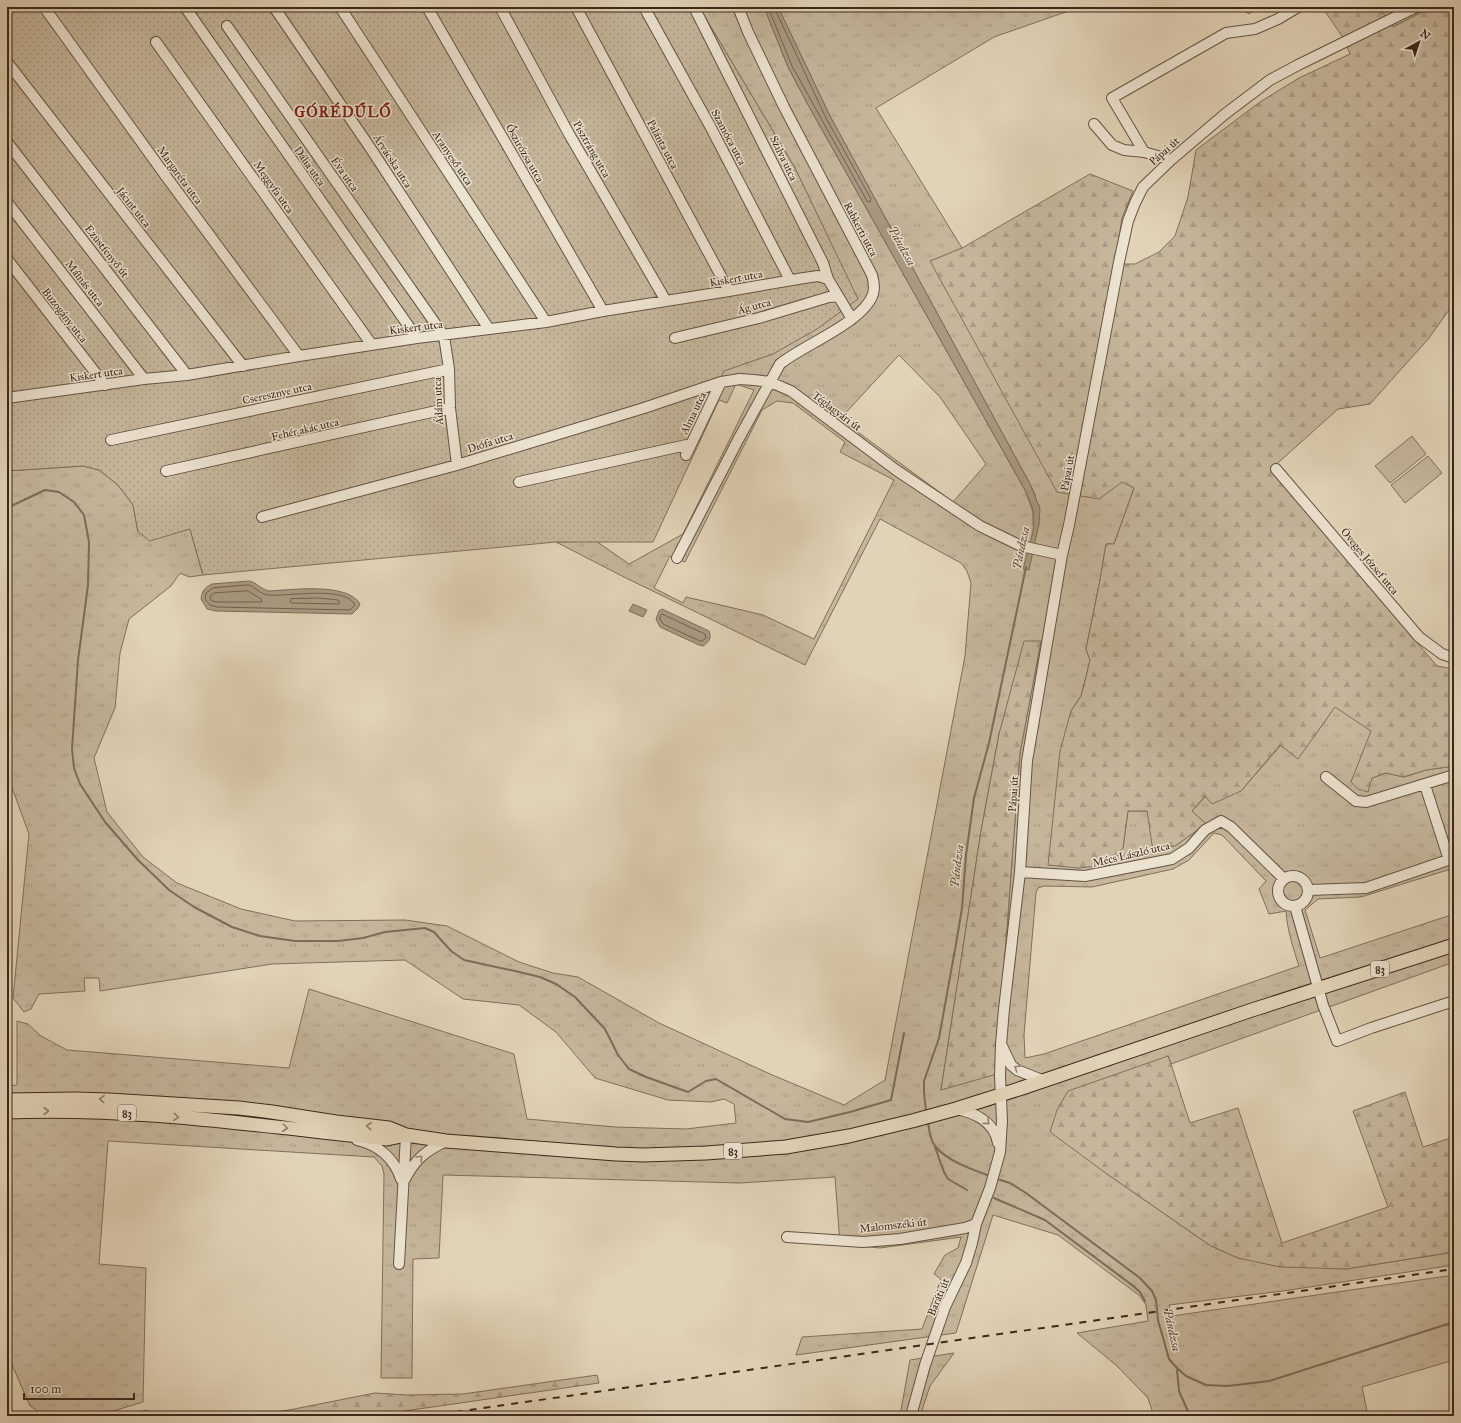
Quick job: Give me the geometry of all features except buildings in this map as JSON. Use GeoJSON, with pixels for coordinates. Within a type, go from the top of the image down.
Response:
{"type":"FeatureCollection","features":[{"type":"Feature","properties":{"kind":"main road","name":"83"},"geometry":{"type":"LineString","coordinates":[[7,1100],[109,1100],[239,1108],[389,1128],[406,1135],[446,1141],[616,1154],[644,1155],[706,1153],[792,1146],[849,1136],[953,1110],[1002,1095],[1042,1080],[1318,988],[1454,945]]}},
{"type":"Feature","properties":{"kind":"main road","name":"83"},"geometry":{"type":"LineString","coordinates":[[7,1112],[76,1111],[142,1114],[247,1123],[387,1140],[406,1135]]}},
{"type":"Feature","properties":{"kind":"street","name":"Margaréta utca"},"geometry":{"type":"LineString","coordinates":[[44,7],[164,175],[299,356]]}},
{"type":"Feature","properties":{"kind":"street","name":"Dália utca"},"geometry":{"type":"LineString","coordinates":[[185,7],[417,338]]}},
{"type":"Feature","properties":{"kind":"street","name":"Árvácska utca"},"geometry":{"type":"LineString","coordinates":[[274,7],[371,149],[489,329]]}},
{"type":"Feature","properties":{"kind":"street","name":"Aranyeső utca"},"geometry":{"type":"LineString","coordinates":[[340,7],[546,322]]}},
{"type":"Feature","properties":{"kind":"street","name":"Őszirózsa utca"},"geometry":{"type":"LineString","coordinates":[[427,7],[603,311]]}},
{"type":"Feature","properties":{"kind":"street","name":"Pisztráng utca"},"geometry":{"type":"LineString","coordinates":[[500,7],[569,134],[666,301]]}},
{"type":"Feature","properties":{"kind":"street","name":"Palánta utca"},"geometry":{"type":"LineString","coordinates":[[576,7],[728,291]]}},
{"type":"Feature","properties":{"kind":"street","name":"Szamóca utca"},"geometry":{"type":"LineString","coordinates":[[644,7],[710,126],[790,280]]}},
{"type":"Feature","properties":{"kind":"street","name":"Szilva utca"},"geometry":{"type":"LineString","coordinates":[[694,7],[823,263],[828,279],[852,319]]}},
{"type":"Feature","properties":{"kind":"street","name":"Rabkerti utca"},"geometry":{"type":"LineString","coordinates":[[738,7],[748,32],[784,107],[872,275],[874,284],[874,292],[866,307],[852,319],[820,341],[788,358],[780,364],[770,382]]}},
{"type":"Feature","properties":{"kind":"street"},"geometry":{"type":"LineString","coordinates":[[1144,152],[1112,98],[1226,33],[1255,29],[1278,19],[1298,7]]}},
{"type":"Feature","properties":{"kind":"street","name":"Pápai út"},"geometry":{"type":"LineString","coordinates":[[1000,1152],[1002,1121],[1000,1076],[1001,1045],[1020,872],[1027,761],[1062,555],[1070,525],[1096,379],[1128,221],[1134,203],[1143,187],[1171,160],[1225,114],[1270,80],[1416,7]]}},
{"type":"Feature","properties":{"kind":"street","name":"Éva utca"},"geometry":{"type":"LineString","coordinates":[[227,26],[444,336]]}},
{"type":"Feature","properties":{"kind":"street","name":"Meggyfa utca"},"geometry":{"type":"LineString","coordinates":[[156,42],[372,345]]}},
{"type":"Feature","properties":{"kind":"street","name":"Jácint utca"},"geometry":{"type":"LineString","coordinates":[[7,62],[243,366]]}},
{"type":"Feature","properties":{"kind":"street"},"geometry":{"type":"LineString","coordinates":[[1094,124],[1112,145],[1124,150],[1144,152],[1171,160]]}},
{"type":"Feature","properties":{"kind":"street","name":"Ezüstfenyő út"},"geometry":{"type":"LineString","coordinates":[[7,142],[187,375]]}},
{"type":"Feature","properties":{"kind":"street","name":"Málnás utca"},"geometry":{"type":"LineString","coordinates":[[7,202],[144,379]]}},
{"type":"Feature","properties":{"kind":"street","name":"Buzogány utca"},"geometry":{"type":"LineString","coordinates":[[7,259],[104,386]]}},
{"type":"Feature","properties":{"kind":"street","name":"Kiskert utca"},"geometry":{"type":"LineString","coordinates":[[7,398],[104,386],[144,379],[187,375],[417,338],[444,336],[546,322],[790,280],[818,276],[828,279]]}},
{"type":"Feature","properties":{"kind":"street","name":"Ág utca"},"geometry":{"type":"LineString","coordinates":[[676,338],[759,318],[829,297],[838,296]]}},
{"type":"Feature","properties":{"kind":"street","name":"Ádám utca"},"geometry":{"type":"LineString","coordinates":[[444,336],[449,369],[450,408],[456,465]]}},
{"type":"Feature","properties":{"kind":"street","name":"Cseresznye utca"},"geometry":{"type":"LineString","coordinates":[[111,440],[449,369]]}},
{"type":"Feature","properties":{"kind":"street"},"geometry":{"type":"LineString","coordinates":[[676,558],[770,382],[740,379],[721,382]]}},
{"type":"Feature","properties":{"kind":"street","name":"Alma utca"},"geometry":{"type":"LineString","coordinates":[[686,455],[721,382]]}},
{"type":"Feature","properties":{"kind":"street","name":"Diófa utca"},"geometry":{"type":"LineString","coordinates":[[262,517],[456,465],[644,408],[721,382]]}},
{"type":"Feature","properties":{"kind":"street","name":"Téglagyári út"},"geometry":{"type":"LineString","coordinates":[[770,382],[791,391],[896,470],[980,526],[1021,546],[1062,555]]}},
{"type":"Feature","properties":{"kind":"street","name":"Fehér akác utca"},"geometry":{"type":"LineString","coordinates":[[166,471],[450,408]]}},
{"type":"Feature","properties":{"kind":"street"},"geometry":{"type":"LineString","coordinates":[[519,482],[691,444]]}},
{"type":"Feature","properties":{"kind":"street","name":"Öveges József utca"},"geometry":{"type":"LineString","coordinates":[[1276,469],[1419,637],[1442,654],[1454,658]]}},
{"type":"Feature","properties":{"kind":"street"},"geometry":{"type":"LineString","coordinates":[[1326,777],[1356,801],[1366,802],[1454,775]]}},
{"type":"Feature","properties":{"kind":"street"},"geometry":{"type":"LineString","coordinates":[[1308,890],[1366,888],[1452,859],[1425,785]]}},
{"type":"Feature","properties":{"kind":"street","name":"Mécs László utca"},"geometry":{"type":"LineString","coordinates":[[1020,872],[1085,876],[1172,859],[1189,848],[1205,830],[1221,821],[1231,827],[1284,878]]}},
{"type":"Feature","properties":{"kind":"street"},"geometry":{"type":"LineString","coordinates":[[1293,875],[1298,876],[1305,881],[1308,890],[1304,901],[1295,906],[1285,904],[1278,895],[1278,885],[1284,878],[1293,875]]}},
{"type":"Feature","properties":{"kind":"street"},"geometry":{"type":"LineString","coordinates":[[1295,906],[1318,988],[1337,1041],[1454,1001]]}},
{"type":"Feature","properties":{"kind":"street"},"geometry":{"type":"LineString","coordinates":[[1001,1045],[1011,1065],[1017,1070],[1042,1080]]}},
{"type":"Feature","properties":{"kind":"street"},"geometry":{"type":"LineString","coordinates":[[953,1110],[973,1114],[988,1122],[997,1137],[1000,1152]]}},
{"type":"Feature","properties":{"kind":"street"},"geometry":{"type":"LineString","coordinates":[[338,1134],[366,1142],[383,1151],[397,1167],[403,1185]]}},
{"type":"Feature","properties":{"kind":"street"},"geometry":{"type":"LineString","coordinates":[[399,1264],[406,1135]]}},
{"type":"Feature","properties":{"kind":"street"},"geometry":{"type":"LineString","coordinates":[[403,1185],[416,1160],[428,1150],[446,1141]]}},
{"type":"Feature","properties":{"kind":"street","name":"Baráti út"},"geometry":{"type":"LineString","coordinates":[[911,1416],[925,1365],[945,1307],[966,1263],[976,1224],[990,1188],[1000,1152]]}},
{"type":"Feature","properties":{"kind":"street","name":"Malomszéki út"},"geometry":{"type":"LineString","coordinates":[[788,1237],[870,1241],[900,1239],[965,1228],[976,1224]]}},
{"type":"Feature","properties":{"kind":"green space"},"geometry":{"type":"Polygon","coordinates":[[[7,7],[699,7],[795,168],[858,299],[817,329],[773,354],[724,371],[711,397],[719,400],[653,542],[556,542],[203,575],[190,529],[150,541],[138,532],[133,505],[118,485],[99,470],[83,466],[7,471],[7,7]]]}},
{"type":"Feature","properties":{"kind":"green space"},"geometry":{"type":"Polygon","coordinates":[[[699,7],[764,7],[788,67],[807,103],[1025,490],[1033,512],[1033,526],[1039,523],[1035,494],[1030,484],[830,116],[778,7],[1080,7],[994,37],[876,108],[962,248],[931,261],[1099,499],[1122,481],[1134,488],[1114,544],[1106,544],[1086,649],[1090,660],[1081,696],[1071,711],[1123,848],[1128,811],[1147,811],[1175,846],[1206,824],[1192,811],[1206,796],[1241,791],[1281,745],[1297,758],[1335,706],[1372,731],[1351,782],[1372,778],[1386,773],[1404,777],[1426,770],[1454,766],[1454,868],[1361,897],[1318,899],[1305,910],[1320,958],[1454,914],[1454,962],[1171,1064],[1168,1056],[1107,1174],[1211,1246],[1238,1258],[1346,1269],[1454,1252],[1454,1265],[1283,1291],[1169,1305],[1172,1316],[1454,1275],[1454,1360],[1362,1387],[1368,1416],[1154,1416],[1148,1398],[1116,1365],[1077,1333],[1148,1321],[1146,1305],[1140,1296],[1058,1235],[993,1215],[956,1333],[796,1355],[802,1337],[922,1329],[941,1279],[934,1274],[945,1255],[958,1248],[961,1237],[880,1248],[840,1244],[835,1177],[740,1183],[443,1175],[439,1258],[413,1259],[412,1378],[381,1378],[384,1174],[382,1166],[374,1157],[108,1141],[99,1264],[146,1268],[143,1402],[97,1416],[45,1416],[30,1406],[12,1365],[7,1365],[7,1086],[17,1085],[17,1021],[28,1024],[41,1036],[67,1050],[289,1068],[309,989],[514,1054],[527,1119],[615,1127],[686,1129],[736,1123],[734,1104],[724,1099],[711,1102],[668,1100],[595,1078],[556,1032],[519,1005],[463,999],[405,960],[272,964],[100,991],[99,978],[84,978],[85,991],[39,994],[31,1009],[24,1012],[13,998],[29,834],[7,774],[7,471],[83,466],[99,470],[118,485],[133,505],[138,532],[190,529],[203,575],[189,577],[180,573],[171,586],[129,619],[120,653],[115,708],[94,758],[107,812],[143,857],[177,883],[241,909],[295,921],[405,920],[447,926],[519,962],[553,973],[578,977],[659,1023],[770,1074],[844,1105],[885,1080],[965,656],[971,583],[967,571],[961,563],[880,519],[805,665],[626,578],[556,542],[596,541],[629,564],[683,534],[754,390],[736,384],[727,403],[711,397],[724,370],[773,354],[857,299],[795,168],[699,7]],[[899,355],[840,419],[953,502],[986,464],[940,397],[899,355]],[[777,401],[762,410],[685,562],[670,556],[654,588],[683,603],[686,597],[763,615],[814,639],[894,480],[840,452],[845,442],[793,403],[777,401]],[[1041,641],[999,734],[981,831],[941,1090],[1006,941],[1020,753],[1041,641]],[[1214,833],[1189,860],[1173,869],[1092,887],[1044,886],[1038,888],[1036,892],[1024,1035],[1025,1058],[1044,1054],[1299,966],[1289,932],[1286,911],[1269,914],[1259,889],[1266,881],[1222,835],[1214,833]]]}},
{"type":"Feature","properties":{"kind":"green space"},"geometry":{"type":"Polygon","coordinates":[[[1238,7],[1259,7],[1249,14],[1238,7]]]}},
{"type":"Feature","properties":{"kind":"green space"},"geometry":{"type":"Polygon","coordinates":[[[1322,7],[1381,7],[1379,8],[1393,27],[1432,7],[1454,7],[1454,303],[1429,338],[1370,404],[1338,409],[1270,470],[1437,666],[1454,669],[1454,766],[1426,770],[1403,777],[1386,773],[1372,778],[1368,792],[1358,789],[1351,782],[1371,731],[1335,707],[1298,759],[1280,745],[1241,791],[1212,804],[1205,796],[1192,811],[1206,824],[1175,846],[1153,851],[1147,811],[1128,811],[1123,848],[1110,865],[1078,868],[1048,865],[1060,751],[1071,711],[1081,696],[1090,660],[1086,649],[1106,544],[1114,544],[1134,488],[1122,482],[1099,499],[1057,492],[930,261],[962,248],[1090,174],[1133,191],[1122,218],[1115,264],[1135,264],[1159,252],[1175,236],[1188,197],[1196,150],[1260,102],[1299,78],[1350,54],[1344,39],[1322,7]]]}},
{"type":"Feature","properties":{"kind":"green space"},"geometry":{"type":"Polygon","coordinates":[[[1432,7],[1393,27],[1379,8],[1432,7]]]}},
{"type":"Feature","properties":{"kind":"green space"},"geometry":{"type":"Polygon","coordinates":[[[1412,436],[1426,454],[1390,483],[1375,466],[1412,436]]]}},
{"type":"Feature","properties":{"kind":"green space"},"geometry":{"type":"Polygon","coordinates":[[[1428,456],[1442,473],[1405,503],[1391,485],[1428,456]]]}},
{"type":"Feature","properties":{"kind":"green space"},"geometry":{"type":"Polygon","coordinates":[[[1024,641],[1041,641],[1020,753],[997,1074],[941,1090],[981,831],[999,734],[1024,641]]]}},
{"type":"Feature","properties":{"kind":"green space"},"geometry":{"type":"Polygon","coordinates":[[[1168,1056],[1190,1123],[1238,1108],[1282,1243],[1388,1207],[1353,1111],[1405,1092],[1423,1147],[1454,1137],[1454,1252],[1346,1269],[1280,1267],[1238,1258],[1211,1246],[1107,1174],[1050,1132],[1057,1110],[1068,1091],[1168,1056]]]}},
{"type":"Feature","properties":{"kind":"green space"},"geometry":{"type":"Polygon","coordinates":[[[954,1353],[930,1386],[923,1407],[922,1416],[900,1416],[910,1360],[954,1353]]]}},
{"type":"Feature","properties":{"kind":"green space"},"geometry":{"type":"Polygon","coordinates":[[[597,1375],[599,1383],[370,1416],[247,1416],[289,1410],[375,1393],[407,1395],[463,1394],[597,1375]]]}},
{"type":"Feature","properties":{"kind":"green space"},"geometry":{"type":"Polygon","coordinates":[[[146,1410],[163,1416],[127,1416],[146,1410]]]}},
{"type":"Feature","properties":{"kind":"water"},"geometry":{"type":"Polygon","coordinates":[[[764,7],[778,7],[830,116],[1030,484],[1040,509],[1039,523],[1029,570],[1023,569],[1033,532],[1034,518],[1032,506],[1025,490],[807,103],[788,67],[764,7]]]}},
{"type":"Feature","properties":{"kind":"water"},"geometry":{"type":"Polygon","coordinates":[[[249,581],[269,591],[304,589],[331,590],[354,597],[360,604],[352,614],[216,611],[207,609],[201,599],[204,590],[212,584],[249,581]]]}},
{"type":"Feature","properties":{"kind":"water"},"geometry":{"type":"Polygon","coordinates":[[[633,604],[647,610],[643,617],[629,611],[633,604]]]}},
{"type":"Feature","properties":{"kind":"water"},"geometry":{"type":"Polygon","coordinates":[[[662,609],[709,631],[710,638],[703,646],[660,627],[656,619],[659,611],[662,609]]]}},
{"type":"Feature","properties":{"kind":"waterway"},"geometry":{"type":"LineString","coordinates":[[7,508],[45,490],[59,492],[74,502],[84,515],[89,542],[88,585],[78,660],[72,749],[74,768],[80,784],[105,822],[138,860],[169,890],[194,907],[232,927],[260,936],[295,941],[338,941],[363,938],[385,932],[425,928],[434,932],[451,951],[464,960],[540,977],[556,984],[575,997],[605,1029],[618,1055],[629,1069],[646,1077],[688,1092],[706,1081],[716,1079],[785,1119],[808,1122],[891,1100],[904,1033]]}},
{"type":"Feature","properties":{"kind":"waterway","name":"Pándzsa"},"geometry":{"type":"LineString","coordinates":[[926,1111],[924,1081],[939,1038],[956,944],[962,908],[966,855],[974,798],[989,743],[1026,567]]}},
{"type":"Feature","properties":{"kind":"waterway","name":"Pándzsa"},"geometry":{"type":"LineString","coordinates":[[928,1122],[932,1141],[940,1151],[953,1161],[990,1176]]}},
{"type":"Feature","properties":{"kind":"waterway","name":"Pándzsa"},"geometry":{"type":"LineString","coordinates":[[935,1147],[948,1179],[967,1190]]}},
{"type":"Feature","properties":{"kind":"waterway","name":"Pándzsa"},"geometry":{"type":"LineString","coordinates":[[997,1179],[1010,1183],[1026,1193],[1140,1278],[1152,1291],[1156,1300],[1158,1320],[1169,1359],[1186,1376],[1206,1385],[1228,1386],[1269,1381],[1454,1322]]}},
{"type":"Feature","properties":{"kind":"waterway","name":"Pándzsa"},"geometry":{"type":"LineString","coordinates":[[994,1198],[1045,1220],[1132,1285],[1140,1292],[1145,1301]]}},
{"type":"Feature","properties":{"kind":"waterway"},"geometry":{"type":"LineString","coordinates":[[1177,1370],[1179,1391],[1190,1416]]}},
{"type":"Feature","properties":{"kind":"railway"},"geometry":{"type":"LineString","coordinates":[[428,1416],[1454,1269]]}},
{"type":"Feature","properties":{"kind":"district","name":"GÓRÉDŰLŐ"},"geometry":{"type":"Point","coordinates":[343,112]}}]}
